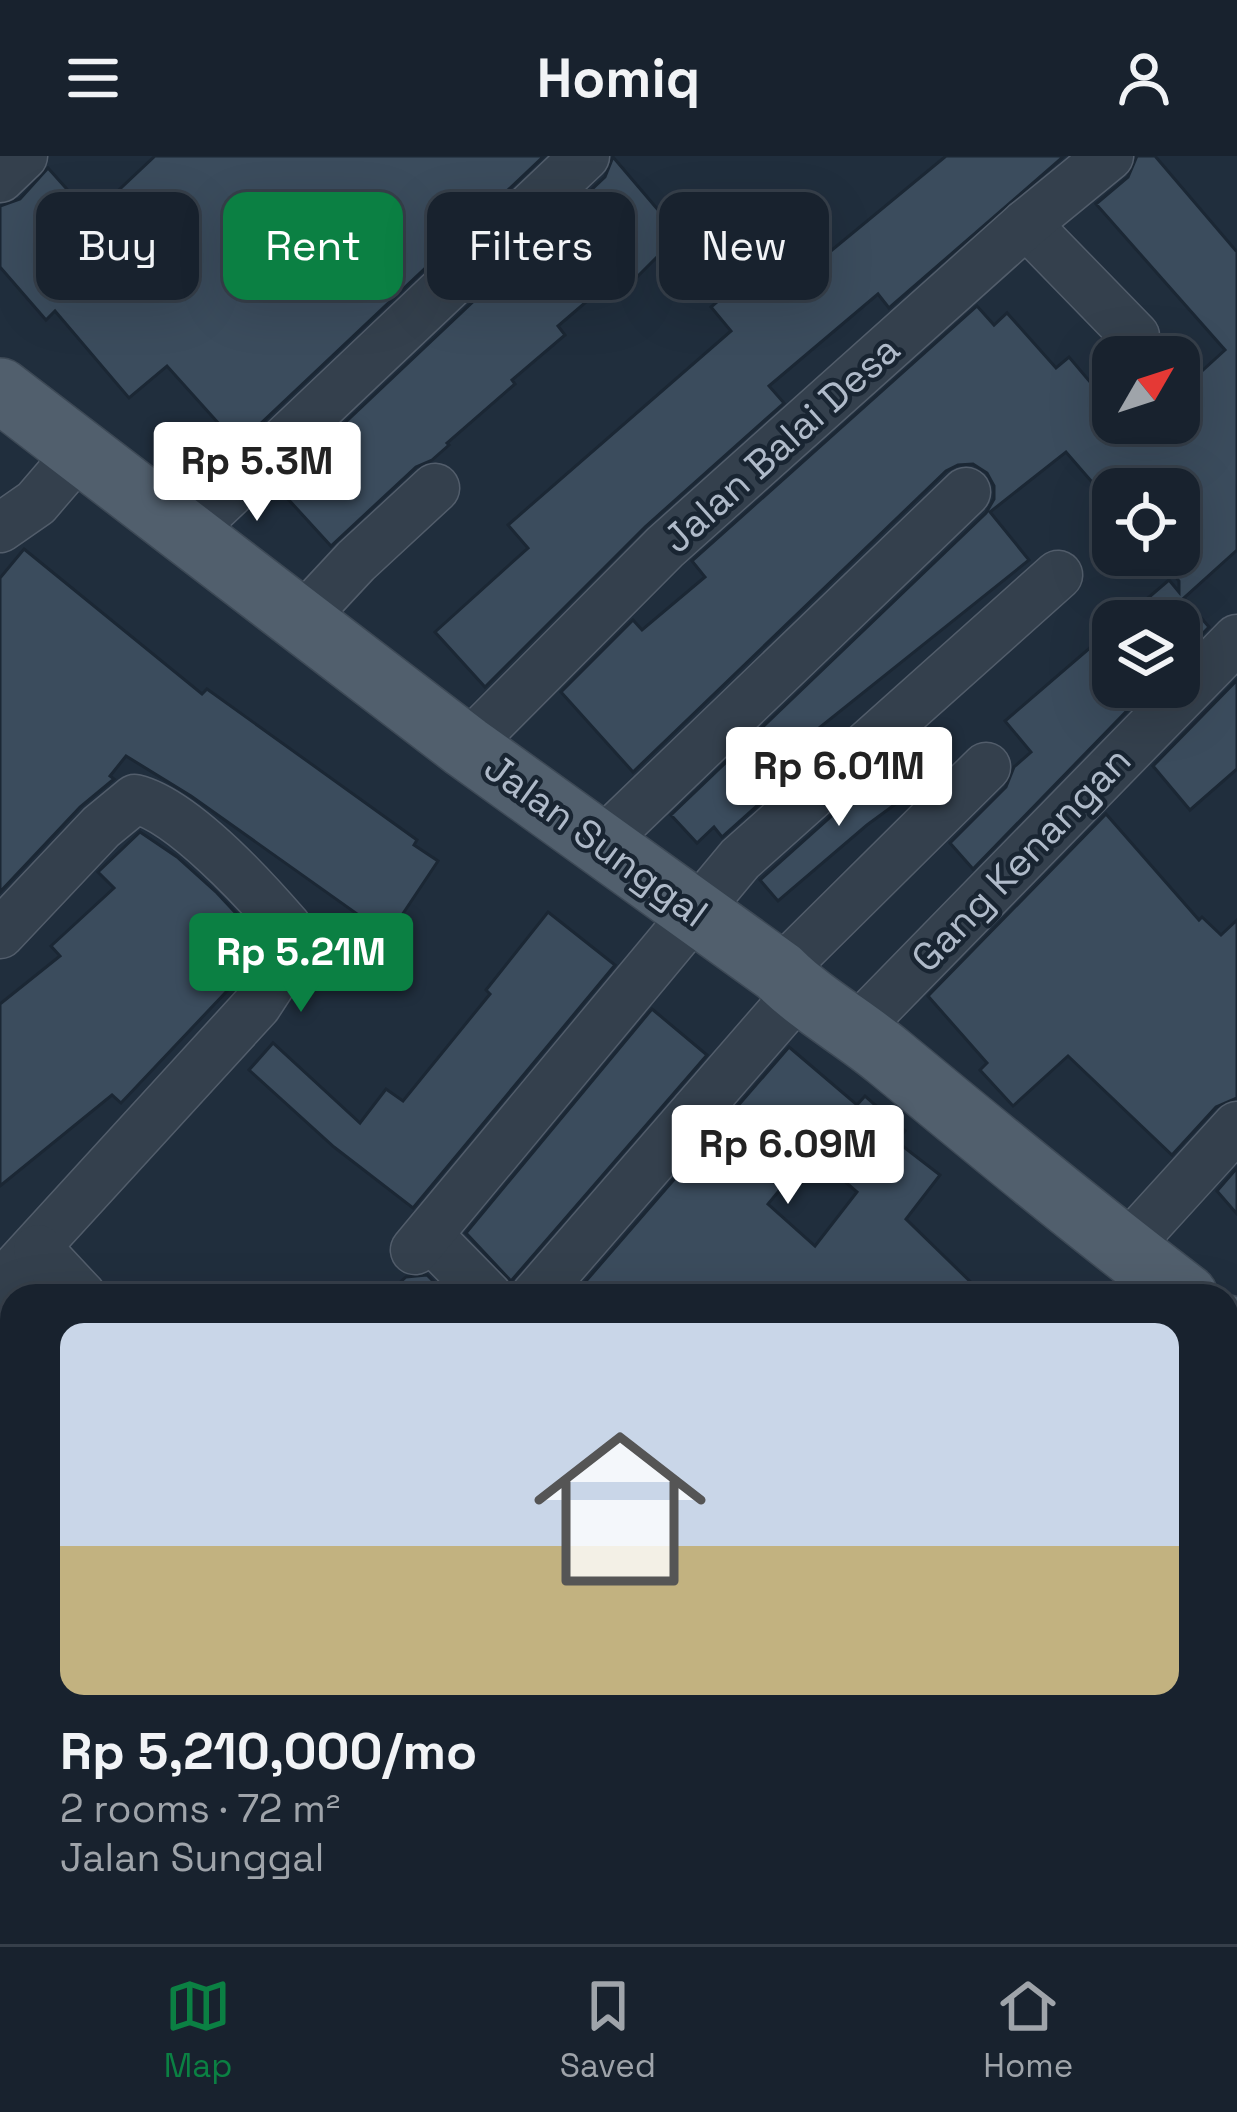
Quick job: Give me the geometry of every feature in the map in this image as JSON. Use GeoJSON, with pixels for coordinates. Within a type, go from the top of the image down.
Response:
{"type":"FeatureCollection","features":[{"type":"Feature","properties":{"kind":"main road","name":"Jalan Sunggal"},"geometry":{"type":"LineString","coordinates":[[0,390],[466,747],[856,1029],[1144,1277]]}},
{"type":"Feature","properties":{"kind":"street"},"geometry":{"type":"LineString","coordinates":[[0,178],[23,156]]}},
{"type":"Feature","properties":{"kind":"street"},"geometry":{"type":"LineString","coordinates":[[187,533],[585,156]]}},
{"type":"Feature","properties":{"kind":"street","name":"Jalan Balai Desa"},"geometry":{"type":"LineString","coordinates":[[466,747],[665,547],[1026,224],[1109,156]]}},
{"type":"Feature","properties":{"kind":"street"},"geometry":{"type":"LineString","coordinates":[[1026,224],[1135,336]]}},
{"type":"Feature","properties":{"kind":"street"},"geometry":{"type":"LineString","coordinates":[[1,527],[18,488],[69,446]]}},
{"type":"Feature","properties":{"kind":"street"},"geometry":{"type":"LineString","coordinates":[[301,620],[356,561],[436,488]]}},
{"type":"Feature","properties":{"kind":"street"},"geometry":{"type":"LineString","coordinates":[[598,845],[966,492]]}},
{"type":"Feature","properties":{"kind":"street"},"geometry":{"type":"LineString","coordinates":[[473,1284],[422,1243],[740,859],[1058,575]]}},
{"type":"Feature","properties":{"kind":"street","name":"Gang Kenangan"},"geometry":{"type":"LineString","coordinates":[[856,1029],[1237,638]]}},
{"type":"Feature","properties":{"kind":"street"},"geometry":{"type":"LineString","coordinates":[[545,1284],[789,982],[986,767]]}},
{"type":"Feature","properties":{"kind":"street"},"geometry":{"type":"LineString","coordinates":[[0,934],[101,827],[135,799],[152,803],[172,817],[257,892],[287,927],[287,959],[257,1005],[2,1284]]}},
{"type":"Feature","properties":{"kind":"street"},"geometry":{"type":"LineString","coordinates":[[1144,1277],[1237,1126]]}},
{"type":"Feature","properties":{"kind":"street"},"geometry":{"type":"LineString","coordinates":[[38,1249],[71,1284]]}},
{"type":"Feature","properties":{"kind":"building"},"geometry":{"type":"Polygon","coordinates":[[[155,156],[544,156],[506,192],[427,192],[427,266],[403,289],[403,192],[223,192],[223,300],[392,300],[238,445],[167,366],[129,398],[55,311],[46,320],[0,267],[0,206],[20,199],[48,168],[70,192],[36,192],[36,300],[199,300],[199,192],[117,192],[155,156]]]}},
{"type":"Feature","properties":{"kind":"building"},"geometry":{"type":"Polygon","coordinates":[[[946,156],[1064,156],[889,308],[878,294],[769,386],[784,403],[645,527],[485,687],[435,632],[528,548],[508,525],[731,331],[711,307],[719,300],[829,300],[829,253],[946,156]]]}},
{"type":"Feature","properties":{"kind":"building"},"geometry":{"type":"Polygon","coordinates":[[[1137,156],[1155,156],[1237,252],[1237,550],[1186,600],[1146,600],[1169,580],[1179,592],[1175,576],[1200,576],[1200,468],[1092,468],[1092,482],[1066,452],[990,512],[1029,560],[814,732],[817,736],[796,754],[804,764],[722,837],[714,827],[697,843],[671,815],[986,513],[994,499],[987,473],[973,464],[946,471],[633,772],[561,692],[633,620],[642,630],[705,577],[692,561],[977,306],[994,325],[1007,313],[1056,368],[1069,357],[1092,384],[1092,444],[1200,444],[1200,373],[1225,350],[1096,204],[1128,177],[1137,156]]]}},
{"type":"Feature","properties":{"kind":"building"},"geometry":{"type":"Polygon","coordinates":[[[613,157],[659,211],[659,255],[635,279],[635,192],[589,192],[605,177],[613,157]]]}},
{"type":"Feature","properties":{"kind":"building"},"geometry":{"type":"Polygon","coordinates":[[[475,300],[588,300],[558,326],[565,335],[512,380],[515,384],[331,546],[277,487],[475,300]]]}},
{"type":"Feature","properties":{"kind":"building"},"geometry":{"type":"Polygon","coordinates":[[[24,549],[202,694],[207,689],[417,840],[414,845],[438,861],[388,936],[191,796],[126,756],[110,776],[114,779],[80,807],[0,892],[0,578],[24,549]]]}},
{"type":"Feature","properties":{"kind":"building"},"geometry":{"type":"Polygon","coordinates":[[[1092,646],[1092,708],[1130,708],[973,869],[950,843],[1006,787],[1014,767],[1031,752],[1005,721],[1092,646]]]}},
{"type":"Feature","properties":{"kind":"building"},"geometry":{"type":"Polygon","coordinates":[[[1237,680],[1237,769],[1190,810],[1153,766],[1237,680]]]}},
{"type":"Feature","properties":{"kind":"building"},"geometry":{"type":"Polygon","coordinates":[[[894,760],[916,789],[778,901],[760,880],[894,760]]]}},
{"type":"Feature","properties":{"kind":"building"},"geometry":{"type":"Polygon","coordinates":[[[1106,814],[1199,920],[1202,917],[1221,935],[1237,920],[1237,1098],[1216,1107],[1172,1155],[1068,1056],[1013,1106],[980,1070],[987,1063],[928,996],[1106,814]]]}},
{"type":"Feature","properties":{"kind":"building"},"geometry":{"type":"Polygon","coordinates":[[[140,832],[217,893],[259,938],[259,951],[244,973],[121,1103],[112,1095],[0,1186],[0,1004],[60,956],[51,946],[114,888],[98,872],[140,832]]]}},
{"type":"Feature","properties":{"kind":"building"},"geometry":{"type":"Polygon","coordinates":[[[548,912],[615,965],[413,1208],[334,1147],[249,1070],[273,1043],[360,1123],[386,1089],[403,1101],[490,994],[486,990],[548,912]]]}},
{"type":"Feature","properties":{"kind":"building"},"geometry":{"type":"Polygon","coordinates":[[[652,1009],[707,1055],[511,1281],[466,1233],[652,1009]]]}},
{"type":"Feature","properties":{"kind":"building"},"geometry":{"type":"Polygon","coordinates":[[[789,1047],[857,1105],[865,1096],[905,1131],[896,1141],[940,1175],[906,1219],[973,1284],[583,1284],[789,1047]],[[811,1152],[768,1204],[815,1246],[857,1192],[811,1152]]]}},
{"type":"Feature","properties":{"kind":"building"},"geometry":{"type":"Polygon","coordinates":[[[1237,1168],[1237,1214],[1217,1191],[1237,1168]]]}},
{"type":"Feature","properties":{"kind":"building"},"geometry":{"type":"Polygon","coordinates":[[[427,1275],[436,1284],[398,1284],[406,1277],[427,1275]]]}}]}
